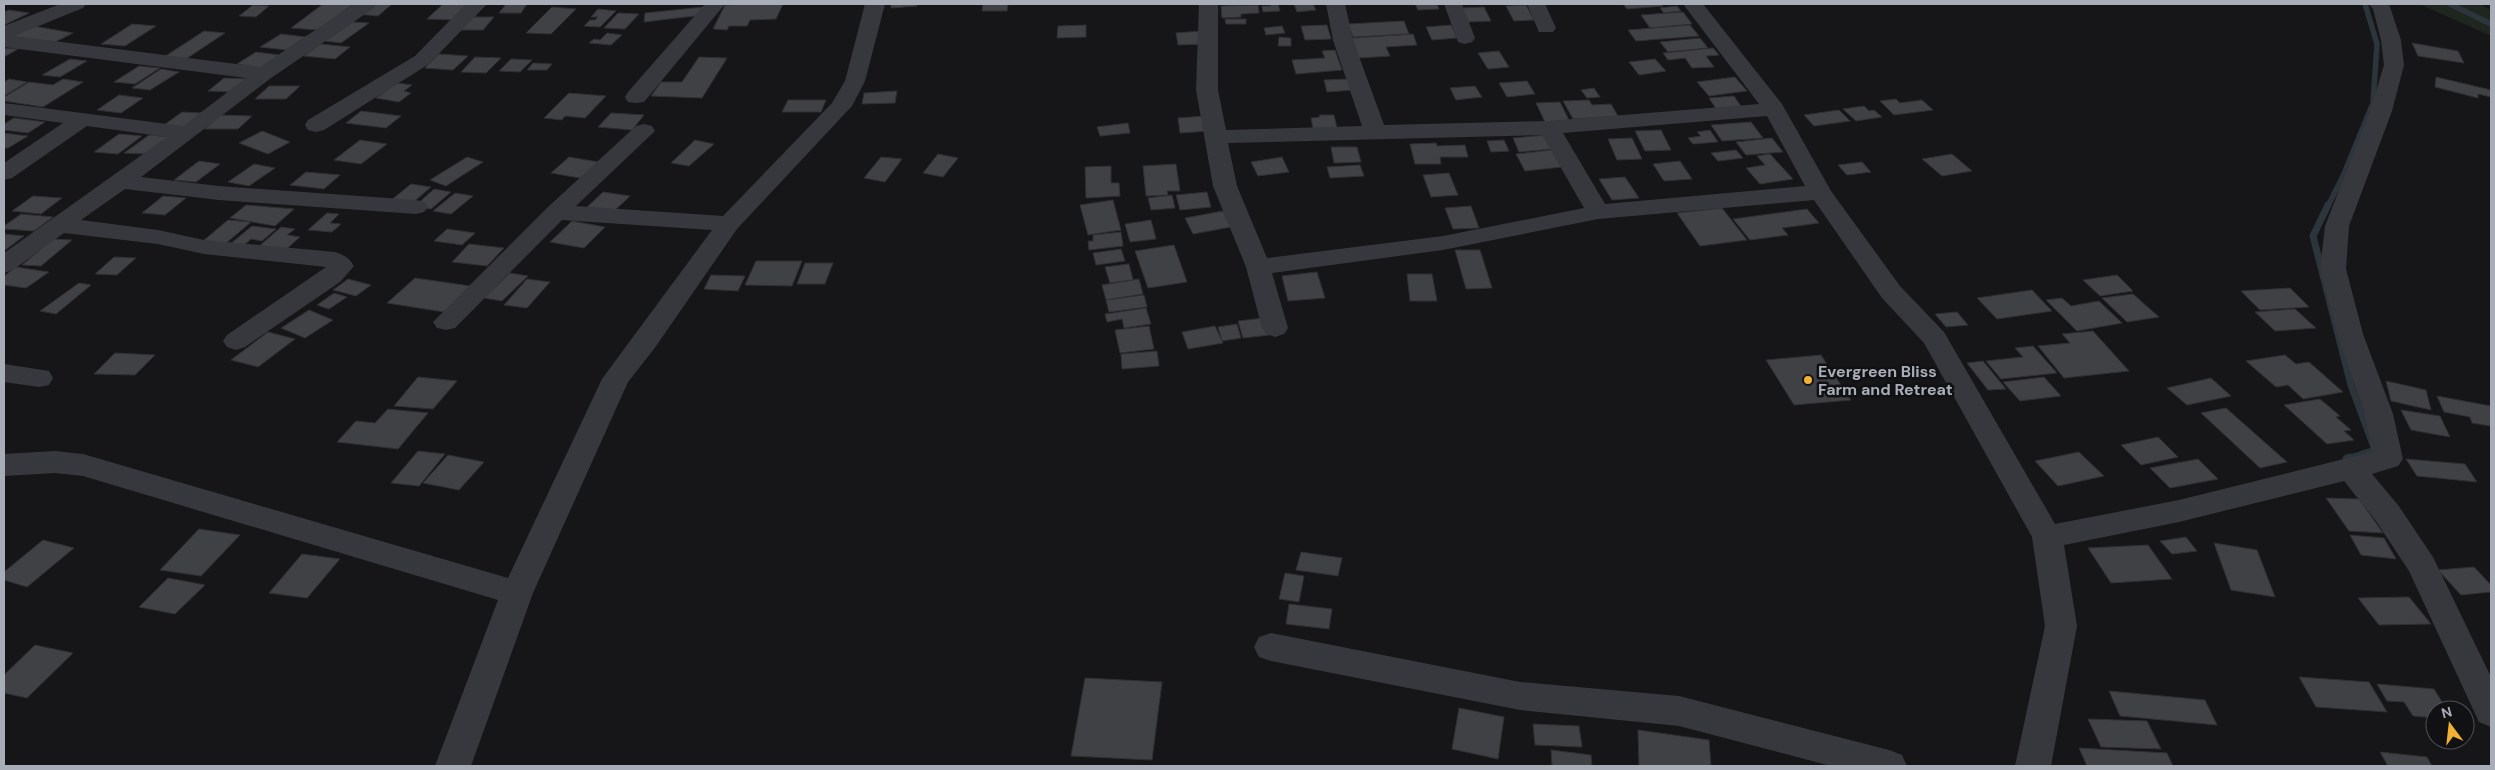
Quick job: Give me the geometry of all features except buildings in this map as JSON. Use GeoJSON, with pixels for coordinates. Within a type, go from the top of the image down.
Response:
{"type":"FeatureCollection","features":[{"type":"Feature","properties":{"kind":"street"},"geometry":{"type":"LineString","coordinates":[[22,4],[57,12]]}},
{"type":"Feature","properties":{"kind":"street"},"geometry":{"type":"LineString","coordinates":[[4,34],[76,4]]}},
{"type":"Feature","properties":{"kind":"street"},"geometry":{"type":"LineString","coordinates":[[4,265],[187,133],[264,74],[367,4]]}},
{"type":"Feature","properties":{"kind":"street"},"geometry":{"type":"LineString","coordinates":[[316,125],[422,60],[477,4]]}},
{"type":"Feature","properties":{"kind":"street"},"geometry":{"type":"LineString","coordinates":[[636,98],[715,4]]}},
{"type":"Feature","properties":{"kind":"street"},"geometry":{"type":"LineString","coordinates":[[453,766],[517,593],[616,379],[645,343],[729,224],[841,106],[856,81],[875,4]]}},
{"type":"Feature","properties":{"kind":"street"},"geometry":{"type":"LineString","coordinates":[[1208,4],[1207,90],[1225,186],[1258,267],[1275,328]]}},
{"type":"Feature","properties":{"kind":"street"},"geometry":{"type":"LineString","coordinates":[[1335,4],[1343,40],[1375,132]]}},
{"type":"Feature","properties":{"kind":"street"},"geometry":{"type":"LineString","coordinates":[[1453,4],[1465,38]]}},
{"type":"Feature","properties":{"kind":"street"},"geometry":{"type":"LineString","coordinates":[[1536,4],[1546,28]]}},
{"type":"Feature","properties":{"kind":"street"},"geometry":{"type":"LineString","coordinates":[[1693,4],[1774,109],[1820,192],[1890,292],[1935,338],[2047,537],[2061,626],[2033,766]]}},
{"type":"Feature","properties":{"kind":"street"},"geometry":{"type":"LineString","coordinates":[[2047,537],[2179,511],[2388,459],[2379,414],[2350,334],[2333,269],[2337,226],[2371,139],[2394,65],[2391,40],[2382,7],[2379,4]]}},
{"type":"Feature","properties":{"kind":"street"},"geometry":{"type":"LineString","coordinates":[[4,41],[264,74]]}},
{"type":"Feature","properties":{"kind":"street"},"geometry":{"type":"LineString","coordinates":[[4,109],[187,133]]}},
{"type":"Feature","properties":{"kind":"street"},"geometry":{"type":"LineString","coordinates":[[1216,137],[1549,128],[1774,109]]}},
{"type":"Feature","properties":{"kind":"street"},"geometry":{"type":"LineString","coordinates":[[4,173],[82,120]]}},
{"type":"Feature","properties":{"kind":"street"},"geometry":{"type":"LineString","coordinates":[[1549,128],[1598,212]]}},
{"type":"Feature","properties":{"kind":"street"},"geometry":{"type":"LineString","coordinates":[[446,322],[556,212],[644,130]]}},
{"type":"Feature","properties":{"kind":"street"},"geometry":{"type":"LineString","coordinates":[[120,181],[219,193],[416,207]]}},
{"type":"Feature","properties":{"kind":"street"},"geometry":{"type":"LineString","coordinates":[[1258,267],[1443,244],[1598,212],[1820,192]]}},
{"type":"Feature","properties":{"kind":"street"},"geometry":{"type":"LineString","coordinates":[[556,212],[729,224]]}},
{"type":"Feature","properties":{"kind":"street"},"geometry":{"type":"LineString","coordinates":[[59,225],[158,237],[204,247],[335,260],[342,266],[331,276],[236,341]]}},
{"type":"Feature","properties":{"kind":"street"},"geometry":{"type":"LineString","coordinates":[[4,373],[39,378]]}},
{"type":"Feature","properties":{"kind":"street"},"geometry":{"type":"LineString","coordinates":[[4,465],[55,462],[83,465],[517,593]]}},
{"type":"Feature","properties":{"kind":"street"},"geometry":{"type":"LineString","coordinates":[[2351,469],[2387,514],[2422,566],[2491,712]]}},
{"type":"Feature","properties":{"kind":"street"},"geometry":{"type":"LineString","coordinates":[[1271,647],[1520,696],[1679,711],[1889,766]]}},
{"type":"Feature","properties":{"kind":"shaded area"},"geometry":{"type":"Polygon","coordinates":[[[2419,4],[2480,4],[2491,10],[2491,36],[2419,4]]]}},
{"type":"Feature","properties":{"kind":"waterway"},"geometry":{"type":"LineString","coordinates":[[2328,206],[2343,176],[2373,103],[2377,44],[2365,4]]}},
{"type":"Feature","properties":{"kind":"waterway"},"geometry":{"type":"LineString","coordinates":[[2450,4],[2491,24]]}},
{"type":"Feature","properties":{"kind":"waterway"},"geometry":{"type":"LineString","coordinates":[[2328,205],[2313,236],[2351,385],[2375,450],[2347,459],[2350,458]]}},
{"type":"Feature","properties":{"kind":"place","name":"Evergreen Bliss Farm and Retreat"},"geometry":{"type":"Point","coordinates":[1808,380]}}]}
